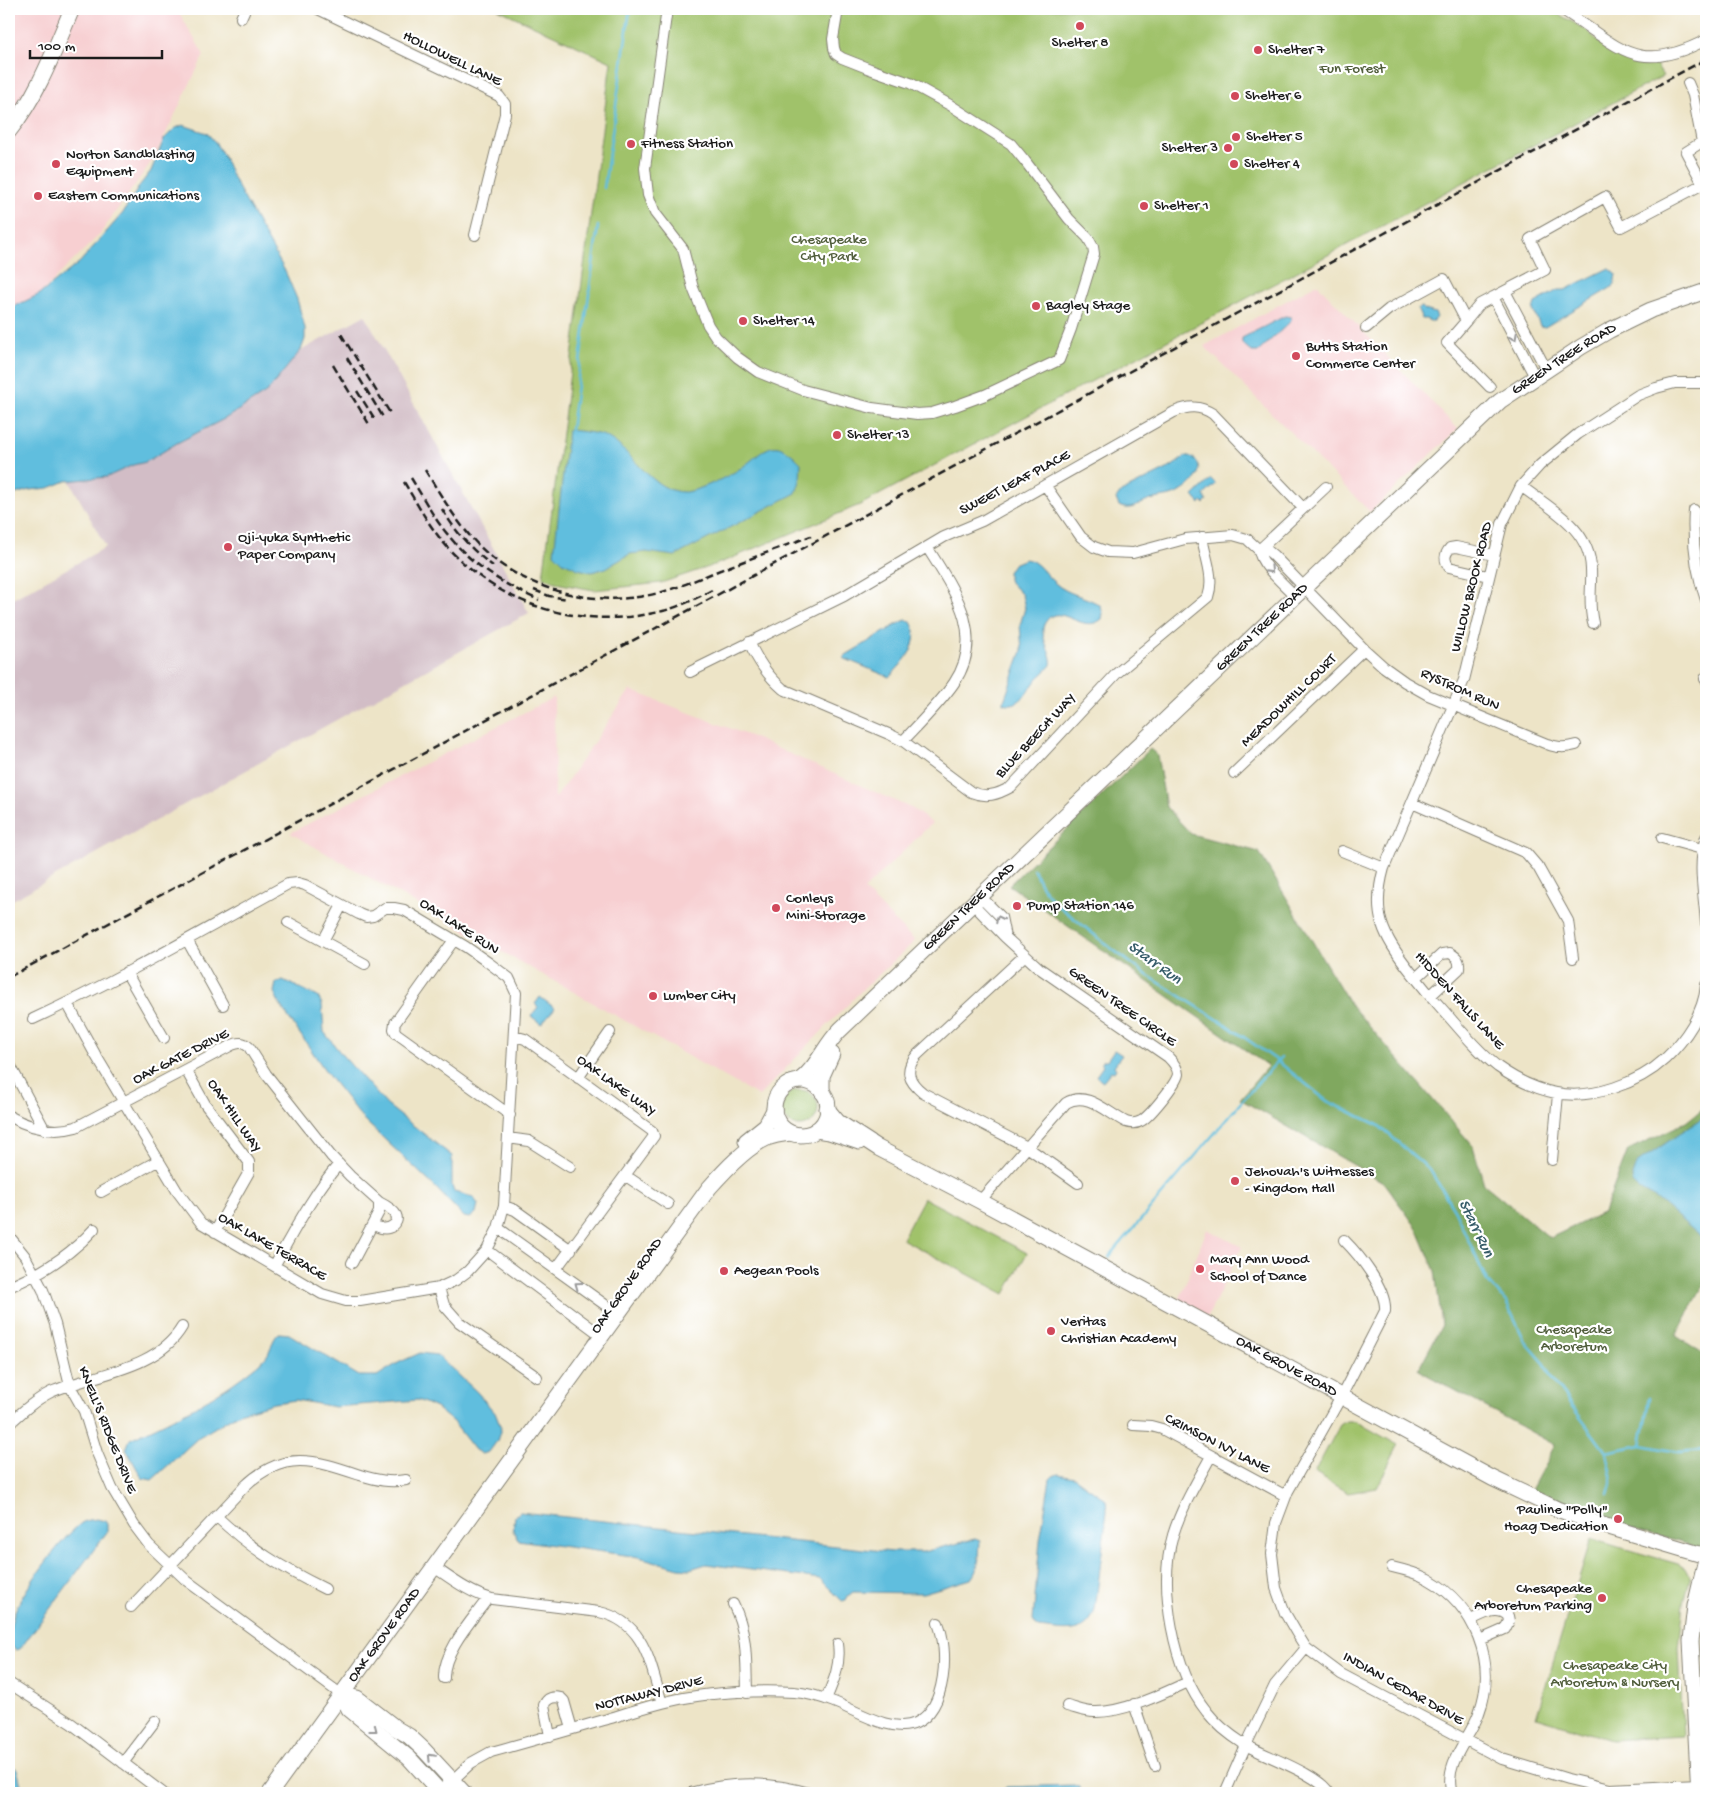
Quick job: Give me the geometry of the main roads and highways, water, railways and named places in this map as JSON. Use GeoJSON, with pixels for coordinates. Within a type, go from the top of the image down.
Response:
{"type":"FeatureCollection","features":[{"type":"Feature","properties":{"kind":"water"},"geometry":{"type":"Polygon","coordinates":[[[183,125],[207,133],[215,142],[285,271],[297,299],[305,328],[305,339],[301,350],[267,392],[226,418],[177,443],[146,462],[133,465],[107,477],[66,481],[49,488],[29,490],[9,496],[9,309],[40,294],[80,262],[123,213],[151,171],[164,139],[174,129],[183,125]]]}},
{"type":"Feature","properties":{"kind":"water"},"geometry":{"type":"Polygon","coordinates":[[[1607,269],[1616,274],[1614,286],[1545,327],[1540,326],[1533,310],[1535,303],[1558,290],[1565,290],[1607,269]]]}},
{"type":"Feature","properties":{"kind":"water"},"geometry":{"type":"Polygon","coordinates":[[[1422,307],[1435,313],[1437,317],[1434,321],[1422,319],[1418,308],[1422,307]]]}},
{"type":"Feature","properties":{"kind":"water"},"geometry":{"type":"Polygon","coordinates":[[[1285,316],[1291,317],[1291,321],[1258,352],[1252,352],[1242,343],[1242,338],[1285,316]]]}},
{"type":"Feature","properties":{"kind":"water"},"geometry":{"type":"Polygon","coordinates":[[[568,430],[598,434],[612,440],[651,477],[661,485],[673,490],[685,492],[706,486],[741,468],[764,451],[776,447],[791,454],[801,463],[800,481],[796,493],[675,556],[646,552],[630,554],[606,568],[592,572],[578,569],[563,562],[554,553],[568,430]]]}},
{"type":"Feature","properties":{"kind":"water"},"geometry":{"type":"Polygon","coordinates":[[[1186,456],[1196,461],[1199,471],[1186,489],[1175,495],[1152,500],[1131,508],[1119,506],[1116,499],[1121,492],[1171,467],[1186,456]]]}},
{"type":"Feature","properties":{"kind":"water"},"geometry":{"type":"Polygon","coordinates":[[[1211,479],[1216,484],[1204,495],[1207,501],[1204,504],[1202,502],[1200,504],[1193,496],[1211,479]]]}},
{"type":"Feature","properties":{"kind":"water"},"geometry":{"type":"Polygon","coordinates":[[[1025,559],[1038,565],[1060,587],[1100,605],[1103,613],[1102,619],[1088,624],[1062,615],[1050,617],[1045,623],[1043,635],[1050,653],[1051,665],[1037,679],[1024,697],[1010,704],[1004,703],[1004,701],[1022,651],[1020,625],[1025,608],[1022,595],[1008,580],[1008,572],[1013,564],[1025,559]]]}},
{"type":"Feature","properties":{"kind":"water"},"geometry":{"type":"Polygon","coordinates":[[[906,620],[911,622],[914,630],[913,645],[900,666],[889,677],[843,658],[846,655],[906,620]]]}},
{"type":"Feature","properties":{"kind":"water"},"geometry":{"type":"Polygon","coordinates":[[[283,980],[318,997],[322,1004],[324,1032],[343,1056],[387,1105],[452,1156],[452,1186],[454,1192],[473,1197],[478,1204],[476,1213],[470,1218],[464,1217],[363,1119],[331,1079],[280,1005],[274,992],[276,983],[283,980]]]}},
{"type":"Feature","properties":{"kind":"water"},"geometry":{"type":"Polygon","coordinates":[[[540,997],[555,1008],[541,1024],[531,1016],[538,1007],[535,1004],[540,997]]]}},
{"type":"Feature","properties":{"kind":"water"},"geometry":{"type":"Polygon","coordinates":[[[1114,1050],[1122,1055],[1114,1066],[1116,1069],[1114,1072],[1111,1071],[1103,1081],[1096,1076],[1103,1066],[1101,1062],[1107,1060],[1114,1050]]]}},
{"type":"Feature","properties":{"kind":"water"},"geometry":{"type":"Polygon","coordinates":[[[1706,1115],[1706,1241],[1657,1199],[1639,1189],[1633,1183],[1632,1176],[1636,1164],[1706,1115]]]}},
{"type":"Feature","properties":{"kind":"water"},"geometry":{"type":"Polygon","coordinates":[[[279,1333],[289,1334],[359,1376],[377,1376],[398,1363],[420,1353],[437,1355],[477,1392],[496,1414],[501,1428],[497,1441],[489,1452],[482,1454],[475,1450],[453,1422],[436,1408],[418,1400],[335,1407],[296,1400],[274,1403],[239,1413],[199,1437],[152,1480],[142,1478],[126,1449],[130,1439],[217,1394],[249,1372],[264,1359],[279,1333]]]}},
{"type":"Feature","properties":{"kind":"water"},"geometry":{"type":"Polygon","coordinates":[[[1058,1474],[1074,1477],[1106,1500],[1107,1511],[1095,1610],[1086,1625],[1079,1629],[1064,1631],[1038,1628],[1033,1621],[1040,1540],[1050,1479],[1058,1474]]]}},
{"type":"Feature","properties":{"kind":"water"},"geometry":{"type":"Polygon","coordinates":[[[520,1512],[892,1552],[923,1552],[975,1539],[980,1541],[978,1566],[971,1579],[923,1593],[853,1592],[846,1600],[842,1601],[820,1579],[706,1564],[690,1569],[679,1568],[639,1557],[518,1540],[513,1531],[515,1516],[520,1512]]]}},
{"type":"Feature","properties":{"kind":"water"},"geometry":{"type":"Polygon","coordinates":[[[97,1519],[105,1521],[107,1532],[20,1649],[16,1650],[10,1645],[10,1628],[15,1611],[26,1590],[71,1532],[83,1522],[97,1519]]]}},
{"type":"Feature","properties":{"kind":"water"},"geometry":{"type":"Polygon","coordinates":[[[9,1764],[17,1769],[23,1793],[9,1793],[9,1764]]]}},
{"type":"Feature","properties":{"kind":"water"},"geometry":{"type":"Polygon","coordinates":[[[1074,1785],[1079,1787],[1080,1793],[1001,1793],[1006,1787],[1074,1785]]]}},
{"type":"Feature","properties":{"kind":"waterway"},"geometry":{"type":"LineString","coordinates":[[604,188],[630,9]]}},
{"type":"Feature","properties":{"kind":"waterway"},"geometry":{"type":"LineString","coordinates":[[571,430],[598,226]]}},
{"type":"Feature","properties":{"kind":"waterway","name":"Starr Run"},"geometry":{"type":"LineString","coordinates":[[1033,869],[1041,885],[1055,903],[1112,949],[1147,975],[1228,1026],[1275,1059],[1327,1101],[1378,1125],[1430,1170],[1455,1211],[1487,1281],[1506,1302],[1525,1341],[1545,1364],[1551,1378],[1606,1452],[1641,1445],[1678,1452],[1706,1450]]}},
{"type":"Feature","properties":{"kind":"waterway","name":"Starr Run"},"geometry":{"type":"LineString","coordinates":[[1109,1257],[1260,1080],[1281,1058]]}},
{"type":"Feature","properties":{"kind":"waterway"},"geometry":{"type":"LineString","coordinates":[[1641,1445],[1649,1398]]}},
{"type":"Feature","properties":{"kind":"waterway","name":"Starr Run"},"geometry":{"type":"LineString","coordinates":[[1606,1452],[1612,1480],[1608,1494]]}},
{"type":"Feature","properties":{"kind":"railway"},"geometry":{"type":"LineString","coordinates":[[9,977],[1706,59]]}},
{"type":"Feature","properties":{"kind":"railway"},"geometry":{"type":"LineString","coordinates":[[341,334],[390,413]]}},
{"type":"Feature","properties":{"kind":"railway"},"geometry":{"type":"LineString","coordinates":[[347,358],[383,417]]}},
{"type":"Feature","properties":{"kind":"railway"},"geometry":{"type":"LineString","coordinates":[[333,365],[369,424]]}},
{"type":"Feature","properties":{"kind":"railway"},"geometry":{"type":"LineString","coordinates":[[357,391],[376,421]]}},
{"type":"Feature","properties":{"kind":"railway"},"geometry":{"type":"LineString","coordinates":[[425,470],[462,526],[489,555],[526,579],[547,588],[592,598],[614,599],[658,593],[811,536]]}},
{"type":"Feature","properties":{"kind":"railway"},"geometry":{"type":"LineString","coordinates":[[411,478],[438,522],[468,557],[501,581],[539,600]]}},
{"type":"Feature","properties":{"kind":"railway"},"geometry":{"type":"LineString","coordinates":[[404,482],[435,532],[459,559],[480,577],[503,592],[528,603],[554,611],[608,618],[663,611],[688,602],[712,590]]}},
{"type":"Feature","properties":{"kind":"railway"},"geometry":{"type":"LineString","coordinates":[[442,509],[464,540],[493,566]]}},
{"type":"Feature","properties":{"kind":"railway"},"geometry":{"type":"LineString","coordinates":[[534,590],[549,596],[567,599]]}},
{"type":"Feature","properties":{"kind":"place","name":"Shelter 8"},"geometry":{"type":"Point","coordinates":[1080,26]}},
{"type":"Feature","properties":{"kind":"place","name":"Shelter 7"},"geometry":{"type":"Point","coordinates":[1258,50]}},
{"type":"Feature","properties":{"kind":"place","name":"Shelter 6"},"geometry":{"type":"Point","coordinates":[1235,96]}},
{"type":"Feature","properties":{"kind":"place","name":"Shelter 5"},"geometry":{"type":"Point","coordinates":[1236,137]}},
{"type":"Feature","properties":{"kind":"place","name":"Fitness Station"},"geometry":{"type":"Point","coordinates":[631,144]}},
{"type":"Feature","properties":{"kind":"place","name":"Shelter 3"},"geometry":{"type":"Point","coordinates":[1228,148]}},
{"type":"Feature","properties":{"kind":"place","name":"Norton Sandblasting Equipment"},"geometry":{"type":"Point","coordinates":[56,164]}},
{"type":"Feature","properties":{"kind":"place","name":"Shelter 4"},"geometry":{"type":"Point","coordinates":[1234,164]}},
{"type":"Feature","properties":{"kind":"place","name":"Eastern Communications"},"geometry":{"type":"Point","coordinates":[38,196]}},
{"type":"Feature","properties":{"kind":"place","name":"Shelter 1"},"geometry":{"type":"Point","coordinates":[1144,206]}},
{"type":"Feature","properties":{"kind":"place","name":"Bagley Stage"},"geometry":{"type":"Point","coordinates":[1036,306]}},
{"type":"Feature","properties":{"kind":"place","name":"Shelter 14"},"geometry":{"type":"Point","coordinates":[743,321]}},
{"type":"Feature","properties":{"kind":"place","name":"Butts Station Commerce Center"},"geometry":{"type":"Point","coordinates":[1296,356]}},
{"type":"Feature","properties":{"kind":"place","name":"Shelter 13"},"geometry":{"type":"Point","coordinates":[837,435]}},
{"type":"Feature","properties":{"kind":"place","name":"Oji-yuka Synthetic Paper Company"},"geometry":{"type":"Point","coordinates":[228,547]}},
{"type":"Feature","properties":{"kind":"place","name":"Pump Station 146"},"geometry":{"type":"Point","coordinates":[1017,906]}},
{"type":"Feature","properties":{"kind":"place","name":"Conleys Mini-Storage"},"geometry":{"type":"Point","coordinates":[776,908]}},
{"type":"Feature","properties":{"kind":"place","name":"Lumber City"},"geometry":{"type":"Point","coordinates":[653,996]}},
{"type":"Feature","properties":{"kind":"place","name":"Jehovah's Witnesses - Kingdom Hall"},"geometry":{"type":"Point","coordinates":[1235,1181]}},
{"type":"Feature","properties":{"kind":"place","name":"Mary Ann Wood School of Dance"},"geometry":{"type":"Point","coordinates":[1200,1269]}},
{"type":"Feature","properties":{"kind":"place","name":"Aegean Pools"},"geometry":{"type":"Point","coordinates":[724,1271]}},
{"type":"Feature","properties":{"kind":"place","name":"Veritas Christian Academy"},"geometry":{"type":"Point","coordinates":[1051,1331]}},
{"type":"Feature","properties":{"kind":"place","name":"Pauline \"Polly\" Hoag Dedication"},"geometry":{"type":"Point","coordinates":[1618,1519]}},
{"type":"Feature","properties":{"kind":"place","name":"Chesapeake Arboretum Parking"},"geometry":{"type":"Point","coordinates":[1602,1598]}},
{"type":"Feature","properties":{"kind":"park label","name":"Fun Forest"},"geometry":{"type":"Point","coordinates":[1352,69]}},
{"type":"Feature","properties":{"kind":"park label","name":"Chesapeake City Park"},"geometry":{"type":"Point","coordinates":[829,248]}},
{"type":"Feature","properties":{"kind":"park label","name":"Chesapeake Arboretum"},"geometry":{"type":"Point","coordinates":[1574,1338]}},
{"type":"Feature","properties":{"kind":"park label","name":"Chesapeake City Arboretum & Nursery"},"geometry":{"type":"Point","coordinates":[1615,1674]}}]}
